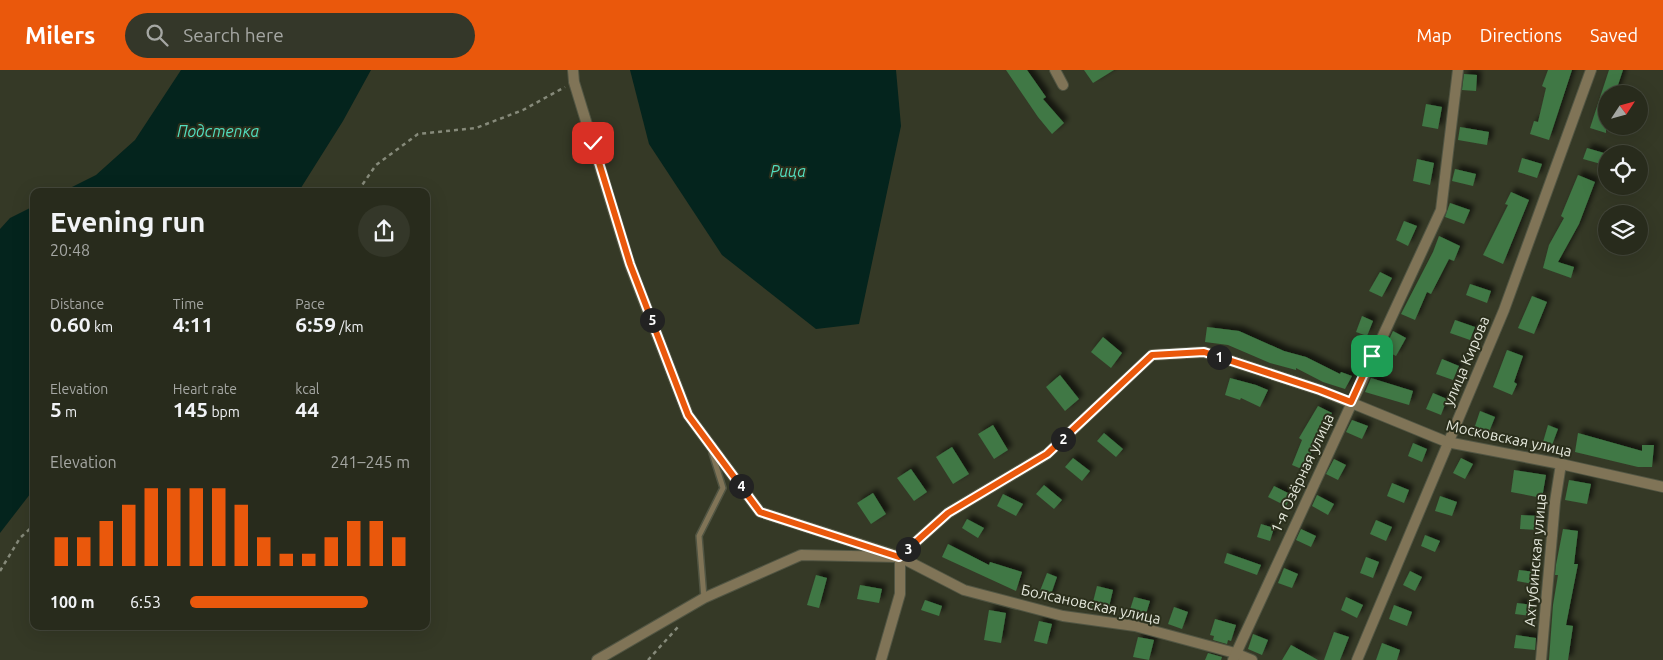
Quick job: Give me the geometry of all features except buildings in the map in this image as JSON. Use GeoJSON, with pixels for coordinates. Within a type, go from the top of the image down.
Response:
{"type":"FeatureCollection","features":[{"type":"Feature","properties":{"kind":"street","name":"Болсановская улица"},"geometry":{"type":"LineString","coordinates":[[573,70],[574,82],[630,264],[688,415],[760,512],[899,557],[964,590],[1063,616],[1135,626],[1234,657],[1252,660]]}},
{"type":"Feature","properties":{"kind":"street"},"geometry":{"type":"LineString","coordinates":[[1055,70],[1063,85]]}},
{"type":"Feature","properties":{"kind":"street","name":"1-я Озёрная улица"},"geometry":{"type":"LineString","coordinates":[[1234,657],[1351,402],[1442,210],[1458,70]]}},
{"type":"Feature","properties":{"kind":"street","name":"улица Кирова"},"geometry":{"type":"LineString","coordinates":[[1357,660],[1504,310],[1591,70]]}},
{"type":"Feature","properties":{"kind":"street","name":"Московская улица"},"geometry":{"type":"LineString","coordinates":[[899,557],[948,513],[1047,454],[1152,355],[1204,352],[1320,390],[1448,442],[1562,464],[1663,487]]}},
{"type":"Feature","properties":{"kind":"street","name":"Ахтубинская улица"},"geometry":{"type":"LineString","coordinates":[[1541,660],[1555,502],[1562,464]]}},
{"type":"Feature","properties":{"kind":"street"},"geometry":{"type":"LineString","coordinates":[[597,660],[704,598],[802,555],[899,557],[900,594],[881,660]]}},
{"type":"Feature","properties":{"kind":"lane"},"geometry":{"type":"LineString","coordinates":[[704,598],[699,536],[723,488],[709,443]]}},
{"type":"Feature","properties":{"kind":"path"},"geometry":{"type":"LineString","coordinates":[[360,188],[376,165],[418,134],[476,128],[523,110],[574,82]]}},
{"type":"Feature","properties":{"kind":"path"},"geometry":{"type":"LineString","coordinates":[[0,571],[20,538],[30,529]]}},
{"type":"Feature","properties":{"kind":"path"},"geometry":{"type":"LineString","coordinates":[[648,660],[679,625]]}},
{"type":"Feature","properties":{"kind":"water","name":"Подстепка"},"geometry":{"type":"Polygon","coordinates":[[[181,70],[371,70],[343,121],[301,188],[70,188],[96,175],[135,140],[181,70]]]}},
{"type":"Feature","properties":{"kind":"water","name":"Рица"},"geometry":{"type":"Polygon","coordinates":[[[630,70],[896,70],[901,126],[859,324],[816,329],[722,255],[649,144],[630,70]]]}},
{"type":"Feature","properties":{"kind":"water"},"geometry":{"type":"Polygon","coordinates":[[[30,208],[30,494],[0,533],[0,229],[10,218],[30,208]]]}},
{"type":"Feature","properties":{"kind":"route"},"geometry":{"type":"LineString","coordinates":[[593,143],[630,264],[688,415],[760,512],[899,557],[948,513],[1047,454],[1152,355],[1204,352],[1351,402],[1372,356]]}}]}
